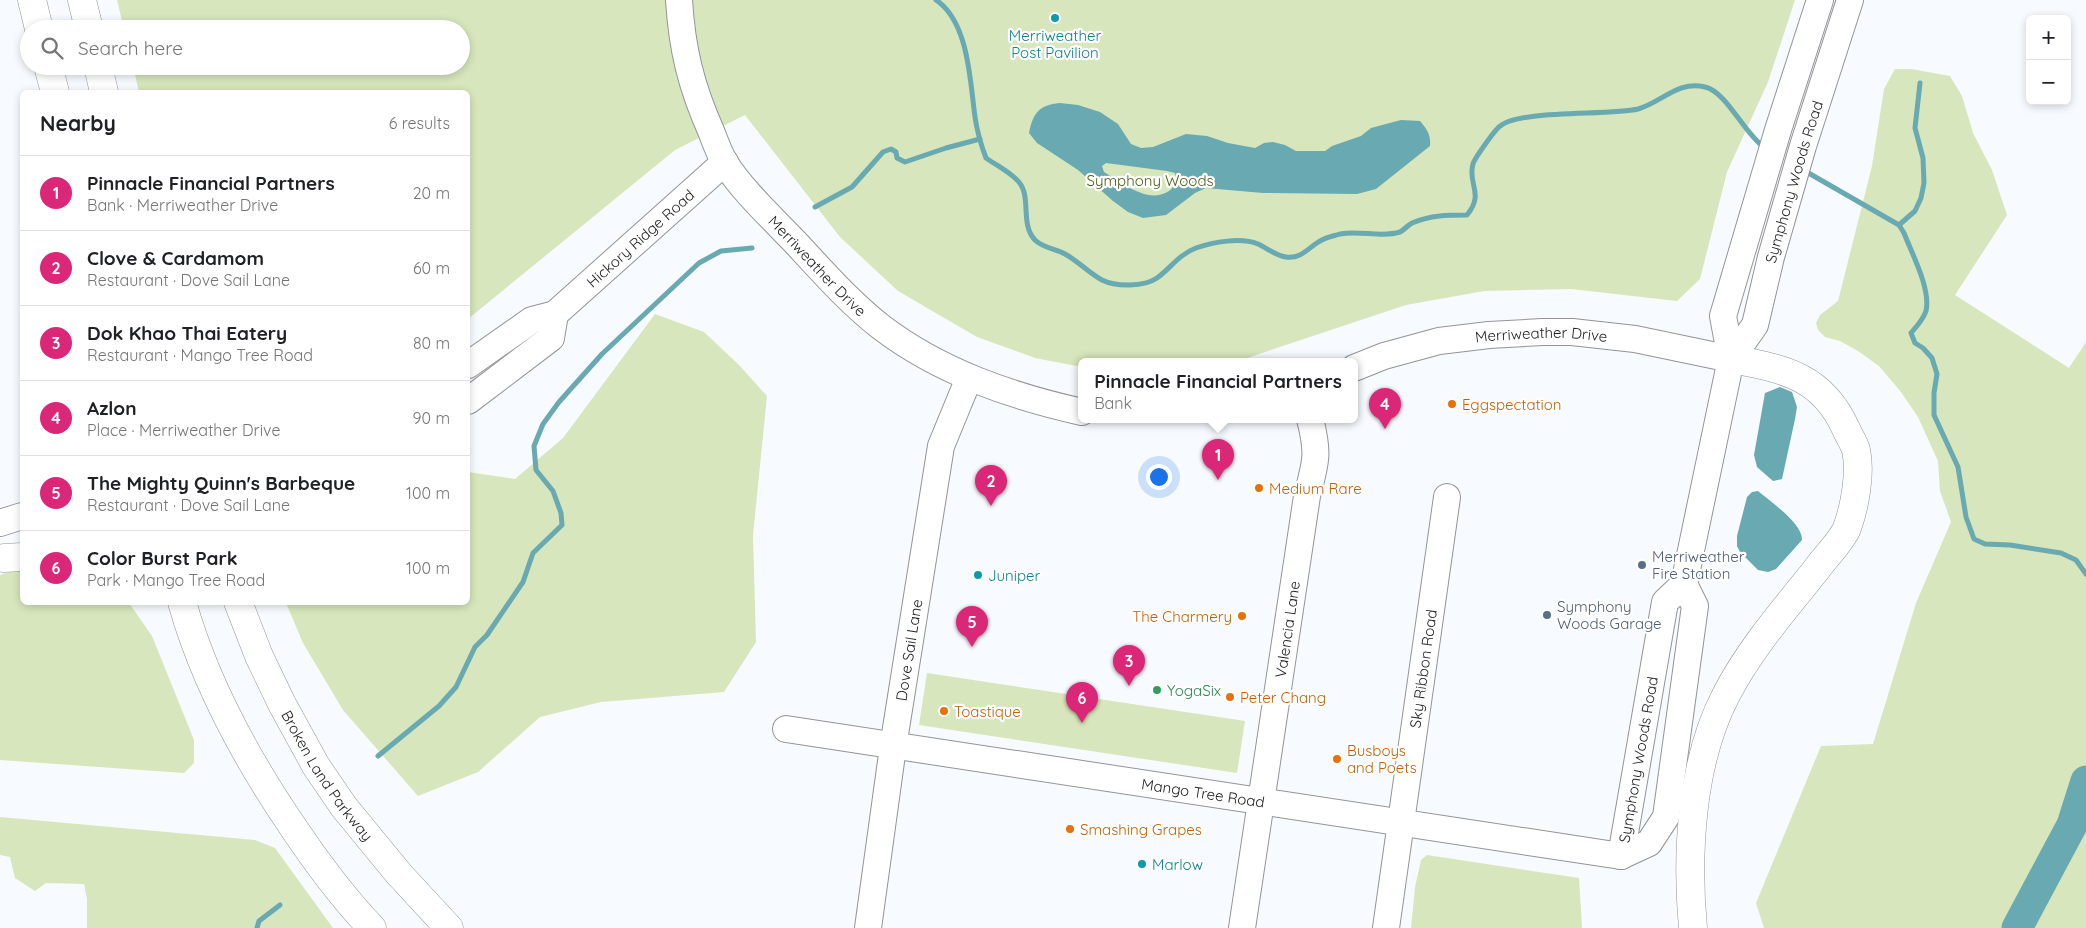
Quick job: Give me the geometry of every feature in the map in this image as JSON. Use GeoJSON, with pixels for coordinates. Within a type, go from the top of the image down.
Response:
{"type":"FeatureCollection","features":[{"type":"Feature","properties":{"kind":"main road"},"geometry":{"type":"LineString","coordinates":[[32,0],[37,20]]}},
{"type":"Feature","properties":{"kind":"main road"},"geometry":{"type":"LineString","coordinates":[[82,0],[87,20]]}},
{"type":"Feature","properties":{"kind":"main road"},"geometry":{"type":"LineString","coordinates":[[50,75],[54,90]]}},
{"type":"Feature","properties":{"kind":"main road"},"geometry":{"type":"LineString","coordinates":[[100,75],[104,90]]}},
{"type":"Feature","properties":{"kind":"main road"},"geometry":{"type":"LineString","coordinates":[[1693,928],[1690,892],[1692,830],[1698,779],[1707,745],[1725,696],[1752,652],[1847,530],[1858,490],[1856,450],[1839,413],[1814,386],[1781,369],[1731,359]]}},
{"type":"Feature","properties":{"kind":"main road"},"geometry":{"type":"LineString","coordinates":[[165,605],[191,634]]}},
{"type":"Feature","properties":{"kind":"main road"},"geometry":{"type":"LineString","coordinates":[[183,605],[191,634],[234,732],[269,792],[354,909],[372,928]]}},
{"type":"Feature","properties":{"kind":"main road","name":"Broken Land Parkway"},"geometry":{"type":"LineString","coordinates":[[239,605],[259,656],[282,704],[316,766],[344,807],[399,874],[449,928]]}},
{"type":"Feature","properties":{"kind":"street","name":"Merriweather Drive"},"geometry":{"type":"LineString","coordinates":[[679,0],[681,31],[688,71],[701,110],[724,162],[749,193],[810,258],[857,306],[882,327],[915,350],[969,378],[1008,393],[1078,411]]}},
{"type":"Feature","properties":{"kind":"street","name":"Symphony Woods Road"},"geometry":{"type":"LineString","coordinates":[[1621,856],[1665,602],[1684,584],[1731,359],[1723,316],[1778,130],[1820,0]]}},
{"type":"Feature","properties":{"kind":"street","name":"Symphony Woods Road"},"geometry":{"type":"LineString","coordinates":[[1731,359],[1755,325],[1771,257],[1803,146],[1850,0]]}},
{"type":"Feature","properties":{"kind":"street","name":"Hickory Ridge Road"},"geometry":{"type":"LineString","coordinates":[[470,364],[532,320],[555,314],[724,162]]}},
{"type":"Feature","properties":{"kind":"street"},"geometry":{"type":"LineString","coordinates":[[470,400],[551,338],[555,314]]}},
{"type":"Feature","properties":{"kind":"street","name":"Merriweather Drive"},"geometry":{"type":"LineString","coordinates":[[1358,366],[1384,356],[1438,341],[1489,335],[1542,332],[1580,333],[1635,339],[1731,359]]}},
{"type":"Feature","properties":{"kind":"street","name":"Dove Sail Lane"},"geometry":{"type":"LineString","coordinates":[[868,928],[893,747],[941,446],[969,378]]}},
{"type":"Feature","properties":{"kind":"street","name":"Valencia Lane"},"geometry":{"type":"LineString","coordinates":[[1242,928],[1307,496],[1316,460],[1317,448],[1311,423]]}},
{"type":"Feature","properties":{"kind":"street","name":"Sky Ribbon Road"},"geometry":{"type":"LineString","coordinates":[[1386,928],[1447,497]]}},
{"type":"Feature","properties":{"kind":"street"},"geometry":{"type":"LineString","coordinates":[[0,523],[20,517]]}},
{"type":"Feature","properties":{"kind":"street","name":"Symphony Woods Road"},"geometry":{"type":"LineString","coordinates":[[1621,856],[1649,843],[1666,817],[1695,606],[1684,584]]}},
{"type":"Feature","properties":{"kind":"street","name":"Mango Tree Road"},"geometry":{"type":"LineString","coordinates":[[786,729],[893,747],[1621,856]]}},
{"type":"Feature","properties":{"kind":"green space","name":"Symphony Woods"},"geometry":{"type":"Polygon","coordinates":[[[117,0],[1795,0],[1768,82],[1727,172],[1700,279],[1677,301],[1571,289],[1484,291],[1406,305],[1247,358],[1078,358],[1078,366],[1035,358],[977,337],[898,291],[840,237],[745,115],[675,150],[470,317],[470,90],[139,90],[135,75],[470,75],[470,20],[122,20],[117,0]]]}},
{"type":"Feature","properties":{"kind":"green space"},"geometry":{"type":"Polygon","coordinates":[[[1895,69],[1911,69],[1950,76],[1962,96],[1973,133],[1992,170],[2007,215],[1955,295],[2069,368],[2086,342],[2086,928],[1764,928],[1756,903],[1821,746],[1873,744],[1916,603],[1951,522],[1940,491],[1938,461],[1918,417],[1901,392],[1879,366],[1840,341],[1825,337],[1818,330],[1816,323],[1820,315],[1838,301],[1872,166],[1884,89],[1895,69]]]}},
{"type":"Feature","properties":{"kind":"green space"},"geometry":{"type":"Polygon","coordinates":[[[655,314],[704,332],[740,366],[767,396],[753,535],[756,642],[724,692],[601,702],[540,717],[478,772],[418,796],[343,710],[303,643],[287,605],[470,605],[470,472],[515,479],[563,438],[655,314]]]}},
{"type":"Feature","properties":{"kind":"green space"},"geometry":{"type":"Polygon","coordinates":[[[12,571],[20,571],[20,605],[130,605],[152,636],[194,740],[194,763],[184,773],[0,760],[0,575],[12,571]]]}},
{"type":"Feature","properties":{"kind":"green space"},"geometry":{"type":"Polygon","coordinates":[[[927,673],[1245,721],[1237,773],[919,725],[927,673]]]}},
{"type":"Feature","properties":{"kind":"green space"},"geometry":{"type":"Polygon","coordinates":[[[0,817],[255,840],[275,848],[333,928],[87,928],[87,899],[84,884],[46,883],[35,891],[15,878],[10,857],[0,855],[0,817]]]}},
{"type":"Feature","properties":{"kind":"green space"},"geometry":{"type":"Polygon","coordinates":[[[1427,855],[1579,878],[1582,928],[1411,928],[1415,887],[1421,860],[1427,855]]]}},
{"type":"Feature","properties":{"kind":"water"},"geometry":{"type":"Polygon","coordinates":[[[1053,104],[1078,105],[1100,112],[1118,124],[1131,144],[1141,148],[1153,147],[1186,134],[1207,136],[1228,143],[1255,148],[1264,143],[1273,142],[1285,145],[1296,151],[1325,151],[1332,146],[1361,136],[1371,128],[1401,120],[1420,121],[1428,132],[1430,146],[1376,189],[1357,194],[1263,193],[1206,188],[1195,193],[1166,215],[1143,218],[1128,212],[1113,201],[1078,170],[1037,143],[1029,133],[1038,111],[1053,104]],[[1106,163],[1102,166],[1104,172],[1126,186],[1144,194],[1152,195],[1161,195],[1173,187],[1175,173],[1106,163]]]}},
{"type":"Feature","properties":{"kind":"water"},"geometry":{"type":"Polygon","coordinates":[[[1780,387],[1792,392],[1797,407],[1782,479],[1773,481],[1757,467],[1754,455],[1765,393],[1780,387]]]}},
{"type":"Feature","properties":{"kind":"water"},"geometry":{"type":"Polygon","coordinates":[[[1758,491],[1792,520],[1801,534],[1802,540],[1776,569],[1768,572],[1758,570],[1740,552],[1737,546],[1737,536],[1747,497],[1752,492],[1758,491]]]}},
{"type":"Feature","properties":{"kind":"waterway"},"geometry":{"type":"LineString","coordinates":[[936,0],[947,10],[962,37],[969,70],[975,117],[986,158],[1010,174],[1022,186],[1030,233],[1042,245],[1065,254],[1097,277],[1115,284],[1130,285],[1151,281],[1190,251],[1219,242],[1251,242],[1279,255],[1292,257],[1301,254],[1324,239],[1340,234],[1393,234],[1400,232],[1412,223],[1426,218],[1446,215],[1467,215],[1475,201],[1472,177],[1473,164],[1499,127],[1509,121],[1543,115],[1638,109],[1678,89],[1695,86],[1705,87],[1713,90],[1721,97],[1757,142],[1765,148]]}},
{"type":"Feature","properties":{"kind":"waterway"},"geometry":{"type":"LineString","coordinates":[[1899,225],[1915,211],[1921,198],[1924,183],[1923,158],[1915,128],[1920,83]]}},
{"type":"Feature","properties":{"kind":"waterway"},"geometry":{"type":"LineString","coordinates":[[815,207],[852,187],[883,152],[891,149],[896,152],[897,158],[905,162],[980,139]]}},
{"type":"Feature","properties":{"kind":"waterway"},"geometry":{"type":"LineString","coordinates":[[1805,171],[1899,225],[1904,233],[1920,272],[1927,302],[1926,311],[1920,323],[1911,333],[1915,343],[1923,348],[1932,358],[1937,374],[1934,393],[1934,415],[1958,467],[1966,517],[1974,539],[1985,544],[2010,545],[2061,553],[2076,560],[2086,574]]}},
{"type":"Feature","properties":{"kind":"waterway"},"geometry":{"type":"LineString","coordinates":[[378,756],[439,706],[456,687],[475,647],[487,635],[523,582],[533,553],[562,525],[561,513],[553,491],[536,470],[534,446],[543,424],[559,402],[602,354],[699,263],[721,251],[752,248]]}},
{"type":"Feature","properties":{"kind":"waterway"},"geometry":{"type":"LineString","coordinates":[[2017,928],[2072,825],[2086,781]]}},
{"type":"Feature","properties":{"kind":"waterway"},"geometry":{"type":"LineString","coordinates":[[257,928],[259,921],[280,905]]}},
{"type":"Feature","properties":{"kind":"place","name":"Merriweather Post Pavilion"},"geometry":{"type":"Point","coordinates":[1055,18]}},
{"type":"Feature","properties":{"kind":"place","name":"Eggspectation"},"geometry":{"type":"Point","coordinates":[1452,404]}},
{"type":"Feature","properties":{"kind":"place","name":"Azlon"},"geometry":{"type":"Point","coordinates":[1385,429]}},
{"type":"Feature","properties":{"kind":"place","name":"Pinnacle Financial Partners"},"geometry":{"type":"Point","coordinates":[1218,480]}},
{"type":"Feature","properties":{"kind":"place","name":"Medium Rare"},"geometry":{"type":"Point","coordinates":[1259,488]}},
{"type":"Feature","properties":{"kind":"place","name":"Clove & Cardamom"},"geometry":{"type":"Point","coordinates":[991,506]}},
{"type":"Feature","properties":{"kind":"place","name":"Merriweather Fire Station"},"geometry":{"type":"Point","coordinates":[1642,565]}},
{"type":"Feature","properties":{"kind":"place","name":"Juniper"},"geometry":{"type":"Point","coordinates":[978,575]}},
{"type":"Feature","properties":{"kind":"place","name":"Symphony Woods Garage"},"geometry":{"type":"Point","coordinates":[1547,615]}},
{"type":"Feature","properties":{"kind":"place","name":"The Charmery"},"geometry":{"type":"Point","coordinates":[1242,616]}},
{"type":"Feature","properties":{"kind":"place","name":"The Mighty Quinn's Barbeque"},"geometry":{"type":"Point","coordinates":[972,647]}},
{"type":"Feature","properties":{"kind":"place","name":"Dok Khao Thai Eatery"},"geometry":{"type":"Point","coordinates":[1129,686]}},
{"type":"Feature","properties":{"kind":"place","name":"YogaSix"},"geometry":{"type":"Point","coordinates":[1157,690]}},
{"type":"Feature","properties":{"kind":"place","name":"Peter Chang"},"geometry":{"type":"Point","coordinates":[1230,697]}},
{"type":"Feature","properties":{"kind":"place","name":"Toastique"},"geometry":{"type":"Point","coordinates":[944,711]}},
{"type":"Feature","properties":{"kind":"place","name":"Color Burst Park"},"geometry":{"type":"Point","coordinates":[1082,723]}},
{"type":"Feature","properties":{"kind":"place","name":"Busboys and Poets"},"geometry":{"type":"Point","coordinates":[1337,759]}},
{"type":"Feature","properties":{"kind":"place","name":"Smashing Grapes"},"geometry":{"type":"Point","coordinates":[1070,829]}},
{"type":"Feature","properties":{"kind":"place","name":"Marlow"},"geometry":{"type":"Point","coordinates":[1142,864]}}]}
